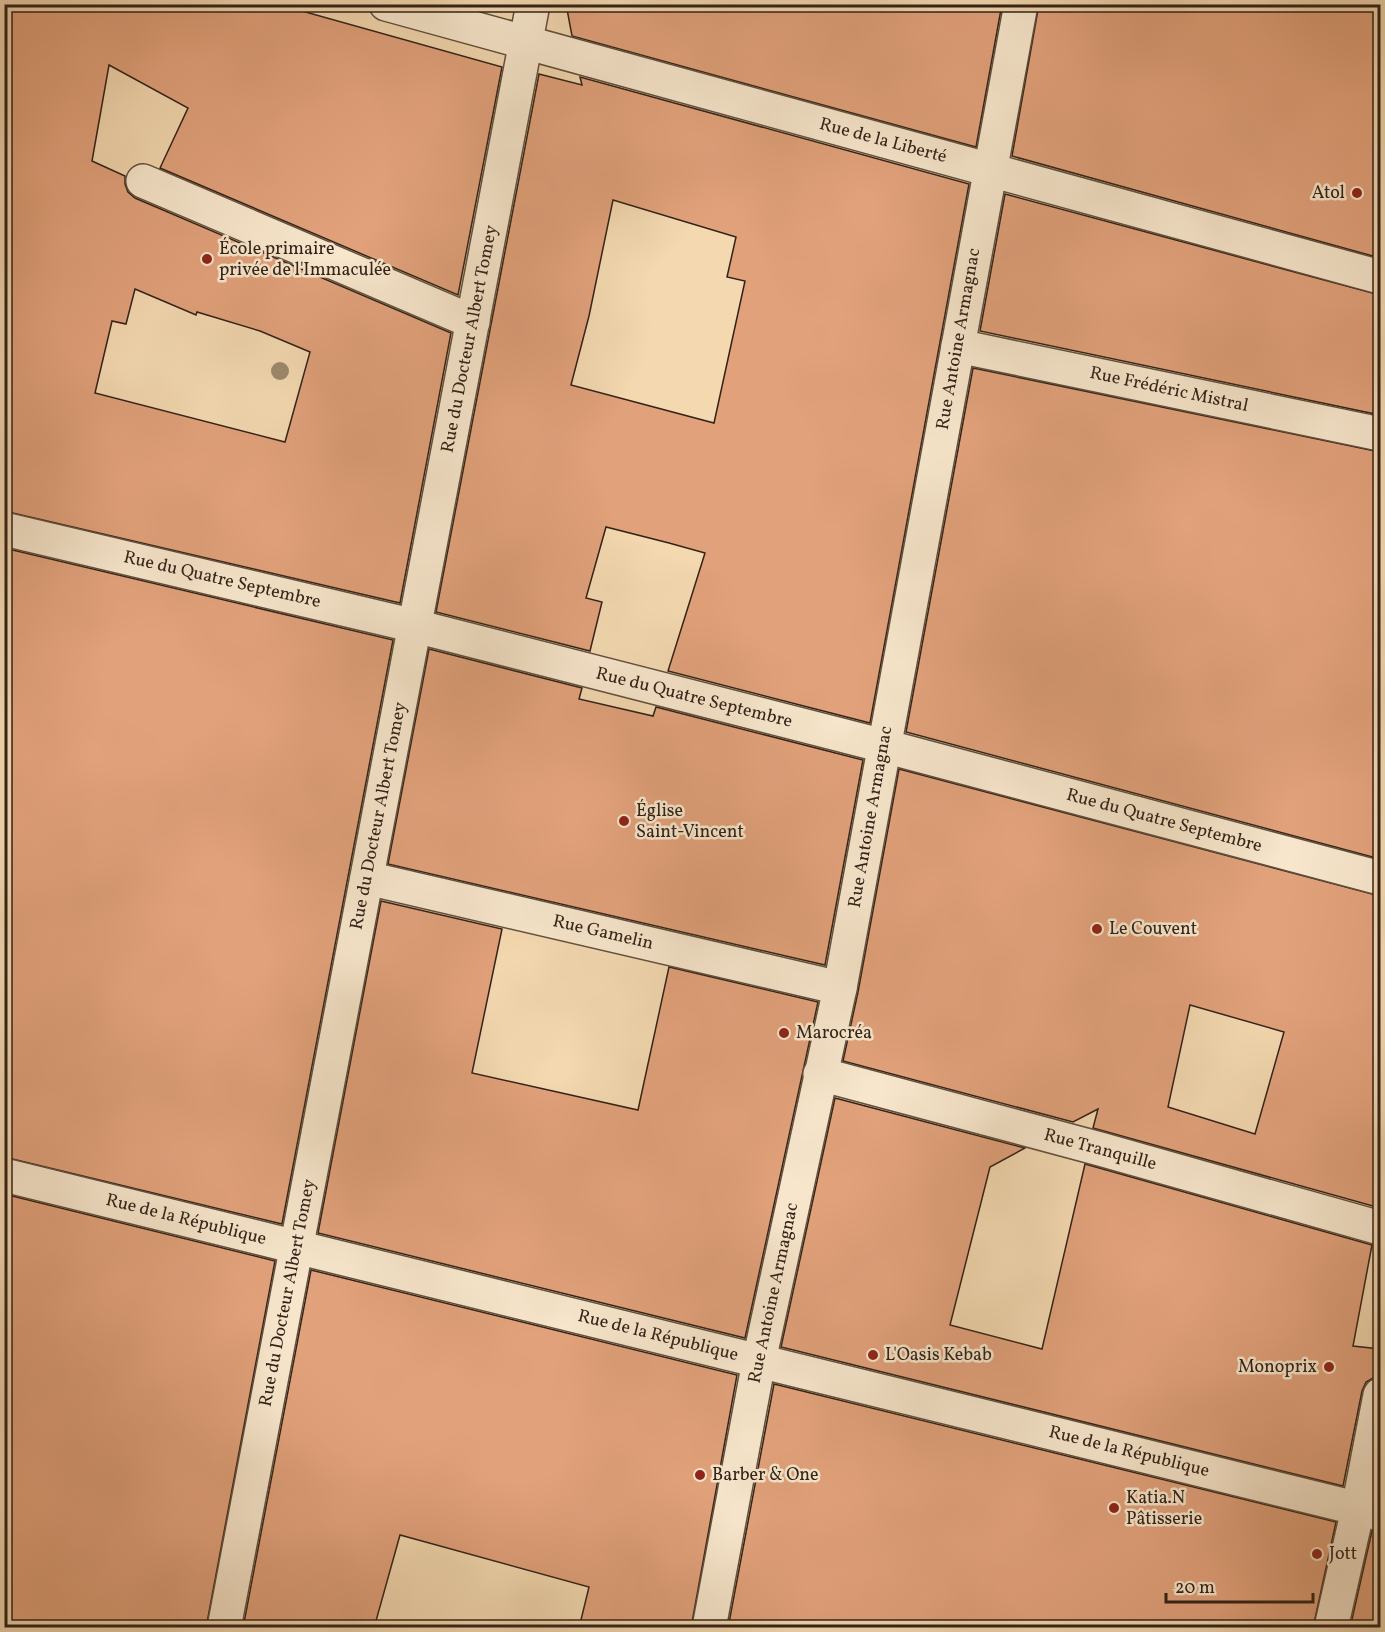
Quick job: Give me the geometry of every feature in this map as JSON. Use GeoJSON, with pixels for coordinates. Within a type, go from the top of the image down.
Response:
{"type":"FeatureCollection","features":[{"type":"Feature","properties":{"kind":"street","name":"Rue de la Liberté"},"geometry":{"type":"LineString","coordinates":[[386,4],[1380,277]]}},
{"type":"Feature","properties":{"kind":"street","name":"Rue du Docteur Albert Tomey"},"geometry":{"type":"LineString","coordinates":[[224,1628],[533,4]]}},
{"type":"Feature","properties":{"kind":"street","name":"Rue Antoine Armagnac"},"geometry":{"type":"LineString","coordinates":[[709,1628],[759,1361],[840,988],[1021,4]]}},
{"type":"Feature","properties":{"kind":"street"},"geometry":{"type":"LineString","coordinates":[[143,181],[473,322]]}},
{"type":"Feature","properties":{"kind":"street","name":"Rue Frédéric Mistral"},"geometry":{"type":"LineString","coordinates":[[958,346],[1380,434]]}},
{"type":"Feature","properties":{"kind":"street","name":"Rue du Quatre Septembre"},"geometry":{"type":"LineString","coordinates":[[4,529],[415,626],[884,746],[1380,878]]}},
{"type":"Feature","properties":{"kind":"street","name":"Rue Gamelin"},"geometry":{"type":"LineString","coordinates":[[367,878],[840,988]]}},
{"type":"Feature","properties":{"kind":"street","name":"Rue Tranquille"},"geometry":{"type":"LineString","coordinates":[[820,1074],[1100,1149],[1380,1228]]}},
{"type":"Feature","properties":{"kind":"street","name":"Rue de la République"},"geometry":{"type":"LineString","coordinates":[[4,1175],[1369,1511]]}},
{"type":"Feature","properties":{"kind":"street"},"geometry":{"type":"LineString","coordinates":[[1331,1628],[1369,1511],[1380,1395]]}},
{"type":"Feature","properties":{"kind":"building"},"geometry":{"type":"Polygon","coordinates":[[[4,4],[277,4],[502,67],[458,295],[160,168],[188,108],[109,65],[92,161],[125,176],[128,192],[135,198],[451,333],[400,603],[4,511],[4,4]],[[135,289],[126,324],[112,321],[95,393],[285,442],[310,352],[260,331],[197,312],[196,315],[135,289]]]}},
{"type":"Feature","properties":{"kind":"building"},"geometry":{"type":"Polygon","coordinates":[[[566,4],[1002,4],[976,147],[572,36],[566,4]]]}},
{"type":"Feature","properties":{"kind":"building"},"geometry":{"type":"Polygon","coordinates":[[[1039,4],[1380,4],[1380,258],[1012,156],[1039,4]]]}},
{"type":"Feature","properties":{"kind":"building"},"geometry":{"type":"Polygon","coordinates":[[[539,74],[582,85],[580,77],[969,184],[870,723],[668,671],[705,553],[669,543],[606,527],[586,598],[602,602],[590,651],[436,612],[539,74]],[[613,200],[589,316],[571,385],[714,423],[745,281],[727,277],[736,237],[613,200]]]}},
{"type":"Feature","properties":{"kind":"building"},"geometry":{"type":"Polygon","coordinates":[[[1005,194],[1380,295],[1380,415],[980,331],[1005,194]]]}},
{"type":"Feature","properties":{"kind":"building"},"geometry":{"type":"Polygon","coordinates":[[[973,368],[1380,452],[1380,859],[906,732],[973,368]]]}},
{"type":"Feature","properties":{"kind":"building"},"geometry":{"type":"Polygon","coordinates":[[[4,548],[393,640],[282,1224],[4,1157],[4,548]]]}},
{"type":"Feature","properties":{"kind":"building","name":"Église Saint-Vincent"},"geometry":{"type":"Polygon","coordinates":[[[429,649],[582,688],[579,699],[653,716],[656,707],[863,760],[825,965],[388,864],[429,649]]]}},
{"type":"Feature","properties":{"kind":"building"},"geometry":{"type":"Polygon","coordinates":[[[899,769],[1380,896],[1380,1208],[1093,1128],[1098,1109],[1073,1122],[843,1061],[899,769]],[[1190,1005],[1168,1107],[1255,1134],[1284,1032],[1190,1005]]]}},
{"type":"Feature","properties":{"kind":"building"},"geometry":{"type":"Polygon","coordinates":[[[381,901],[502,929],[472,1073],[638,1110],[669,967],[818,1002],[745,1338],[318,1233],[381,901]]]}},
{"type":"Feature","properties":{"kind":"building"},"geometry":{"type":"Polygon","coordinates":[[[835,1098],[1025,1148],[990,1167],[950,1325],[1042,1349],[1085,1164],[1372,1245],[1353,1346],[1380,1349],[1380,1377],[1366,1382],[1362,1391],[1343,1486],[781,1347],[835,1098]]]}},
{"type":"Feature","properties":{"kind":"building"},"geometry":{"type":"Polygon","coordinates":[[[4,1194],[275,1261],[206,1628],[4,1628],[4,1194]]]}},
{"type":"Feature","properties":{"kind":"building"},"geometry":{"type":"Polygon","coordinates":[[[311,1270],[737,1375],[691,1628],[579,1628],[589,1587],[400,1535],[374,1628],[243,1628],[311,1270]]]}},
{"type":"Feature","properties":{"kind":"building"},"geometry":{"type":"Polygon","coordinates":[[[774,1384],[1336,1522],[1313,1628],[728,1628],[774,1384]]]}},
{"type":"Feature","properties":{"kind":"building"},"geometry":{"type":"Polygon","coordinates":[[[1372,1531],[1380,1532],[1380,1628],[1350,1628],[1372,1531]]]}},
{"type":"Feature","properties":{"kind":"place","name":"Atol"},"geometry":{"type":"Point","coordinates":[1357,193]}},
{"type":"Feature","properties":{"kind":"place","name":"École primaire privée de l'Immaculée"},"geometry":{"type":"Point","coordinates":[207,259]}},
{"type":"Feature","properties":{"kind":"place","name":"Église Saint-Vincent"},"geometry":{"type":"Point","coordinates":[624,821]}},
{"type":"Feature","properties":{"kind":"place","name":"Le Couvent"},"geometry":{"type":"Point","coordinates":[1097,929]}},
{"type":"Feature","properties":{"kind":"place","name":"Marocréa"},"geometry":{"type":"Point","coordinates":[784,1033]}},
{"type":"Feature","properties":{"kind":"place","name":"L'Oasis Kebab"},"geometry":{"type":"Point","coordinates":[873,1355]}},
{"type":"Feature","properties":{"kind":"place","name":"Monoprix"},"geometry":{"type":"Point","coordinates":[1329,1367]}},
{"type":"Feature","properties":{"kind":"place","name":"Barber & One"},"geometry":{"type":"Point","coordinates":[700,1475]}},
{"type":"Feature","properties":{"kind":"place","name":"Katia.N Pâtisserie"},"geometry":{"type":"Point","coordinates":[1114,1508]}},
{"type":"Feature","properties":{"kind":"place","name":"Jott"},"geometry":{"type":"Point","coordinates":[1317,1554]}}]}
